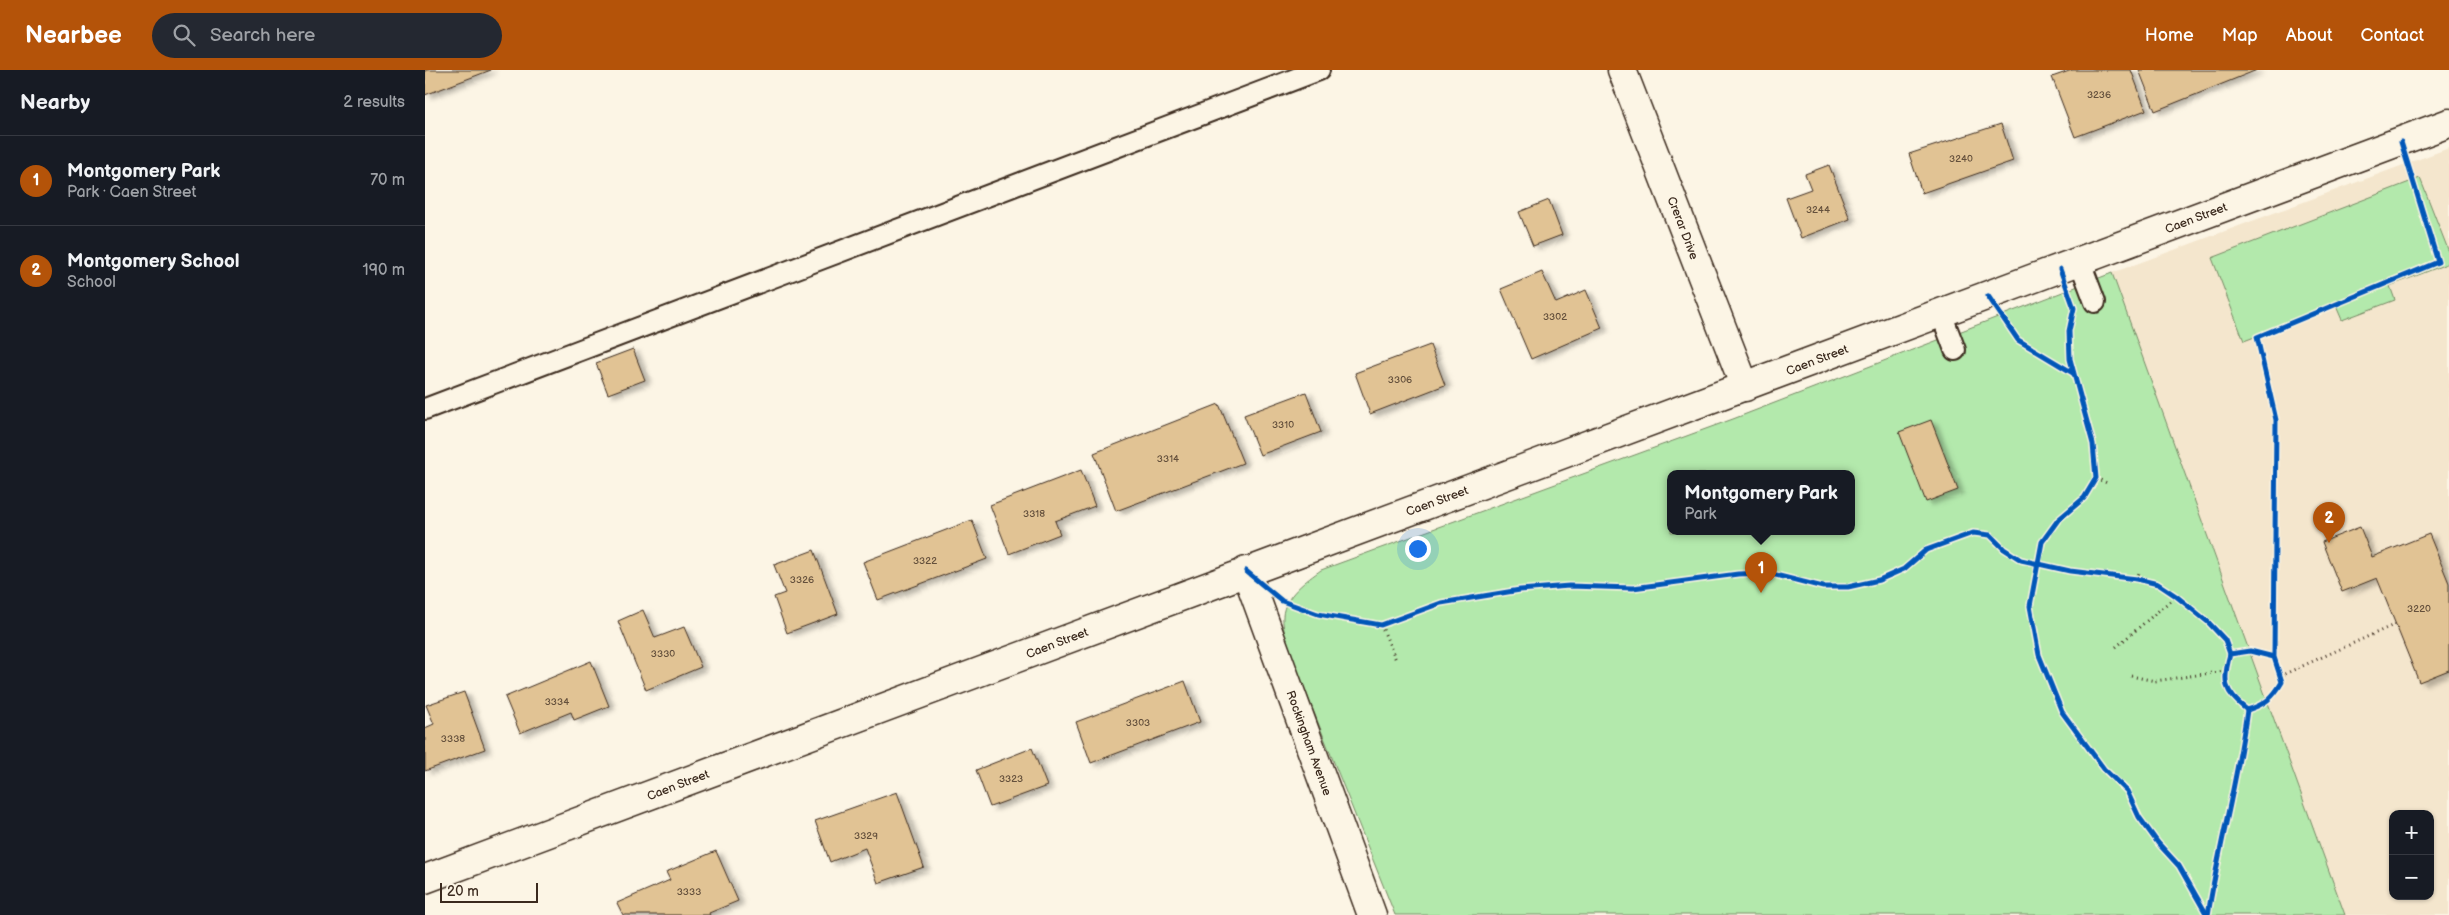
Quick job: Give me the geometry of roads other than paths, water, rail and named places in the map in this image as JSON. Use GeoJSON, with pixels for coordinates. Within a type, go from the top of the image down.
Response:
{"type":"FeatureCollection","features":[{"type":"Feature","properties":{"kind":"street","name":"Crerar Drive"},"geometry":{"type":"LineString","coordinates":[[1622,70],[1745,387]]}},
{"type":"Feature","properties":{"kind":"street","name":"Caen Street"},"geometry":{"type":"LineString","coordinates":[[425,879],[2449,124]]}},
{"type":"Feature","properties":{"kind":"street","name":"Rockingham Avenue"},"geometry":{"type":"LineString","coordinates":[[1247,571],[1366,913]]}},
{"type":"Feature","properties":{"kind":"lane"},"geometry":{"type":"LineString","coordinates":[[425,409],[1319,70]]}},
{"type":"Feature","properties":{"kind":"lane"},"geometry":{"type":"LineString","coordinates":[[2080,262],[2095,302]]}},
{"type":"Feature","properties":{"kind":"lane"},"geometry":{"type":"LineString","coordinates":[[1941,313],[1955,350]]}},
{"type":"Feature","properties":{"kind":"place","name":"Montgomery School"},"geometry":{"type":"Point","coordinates":[2329,543]}},
{"type":"Feature","properties":{"kind":"place","name":"Montgomery Park"},"geometry":{"type":"Point","coordinates":[1761,593]}}]}
